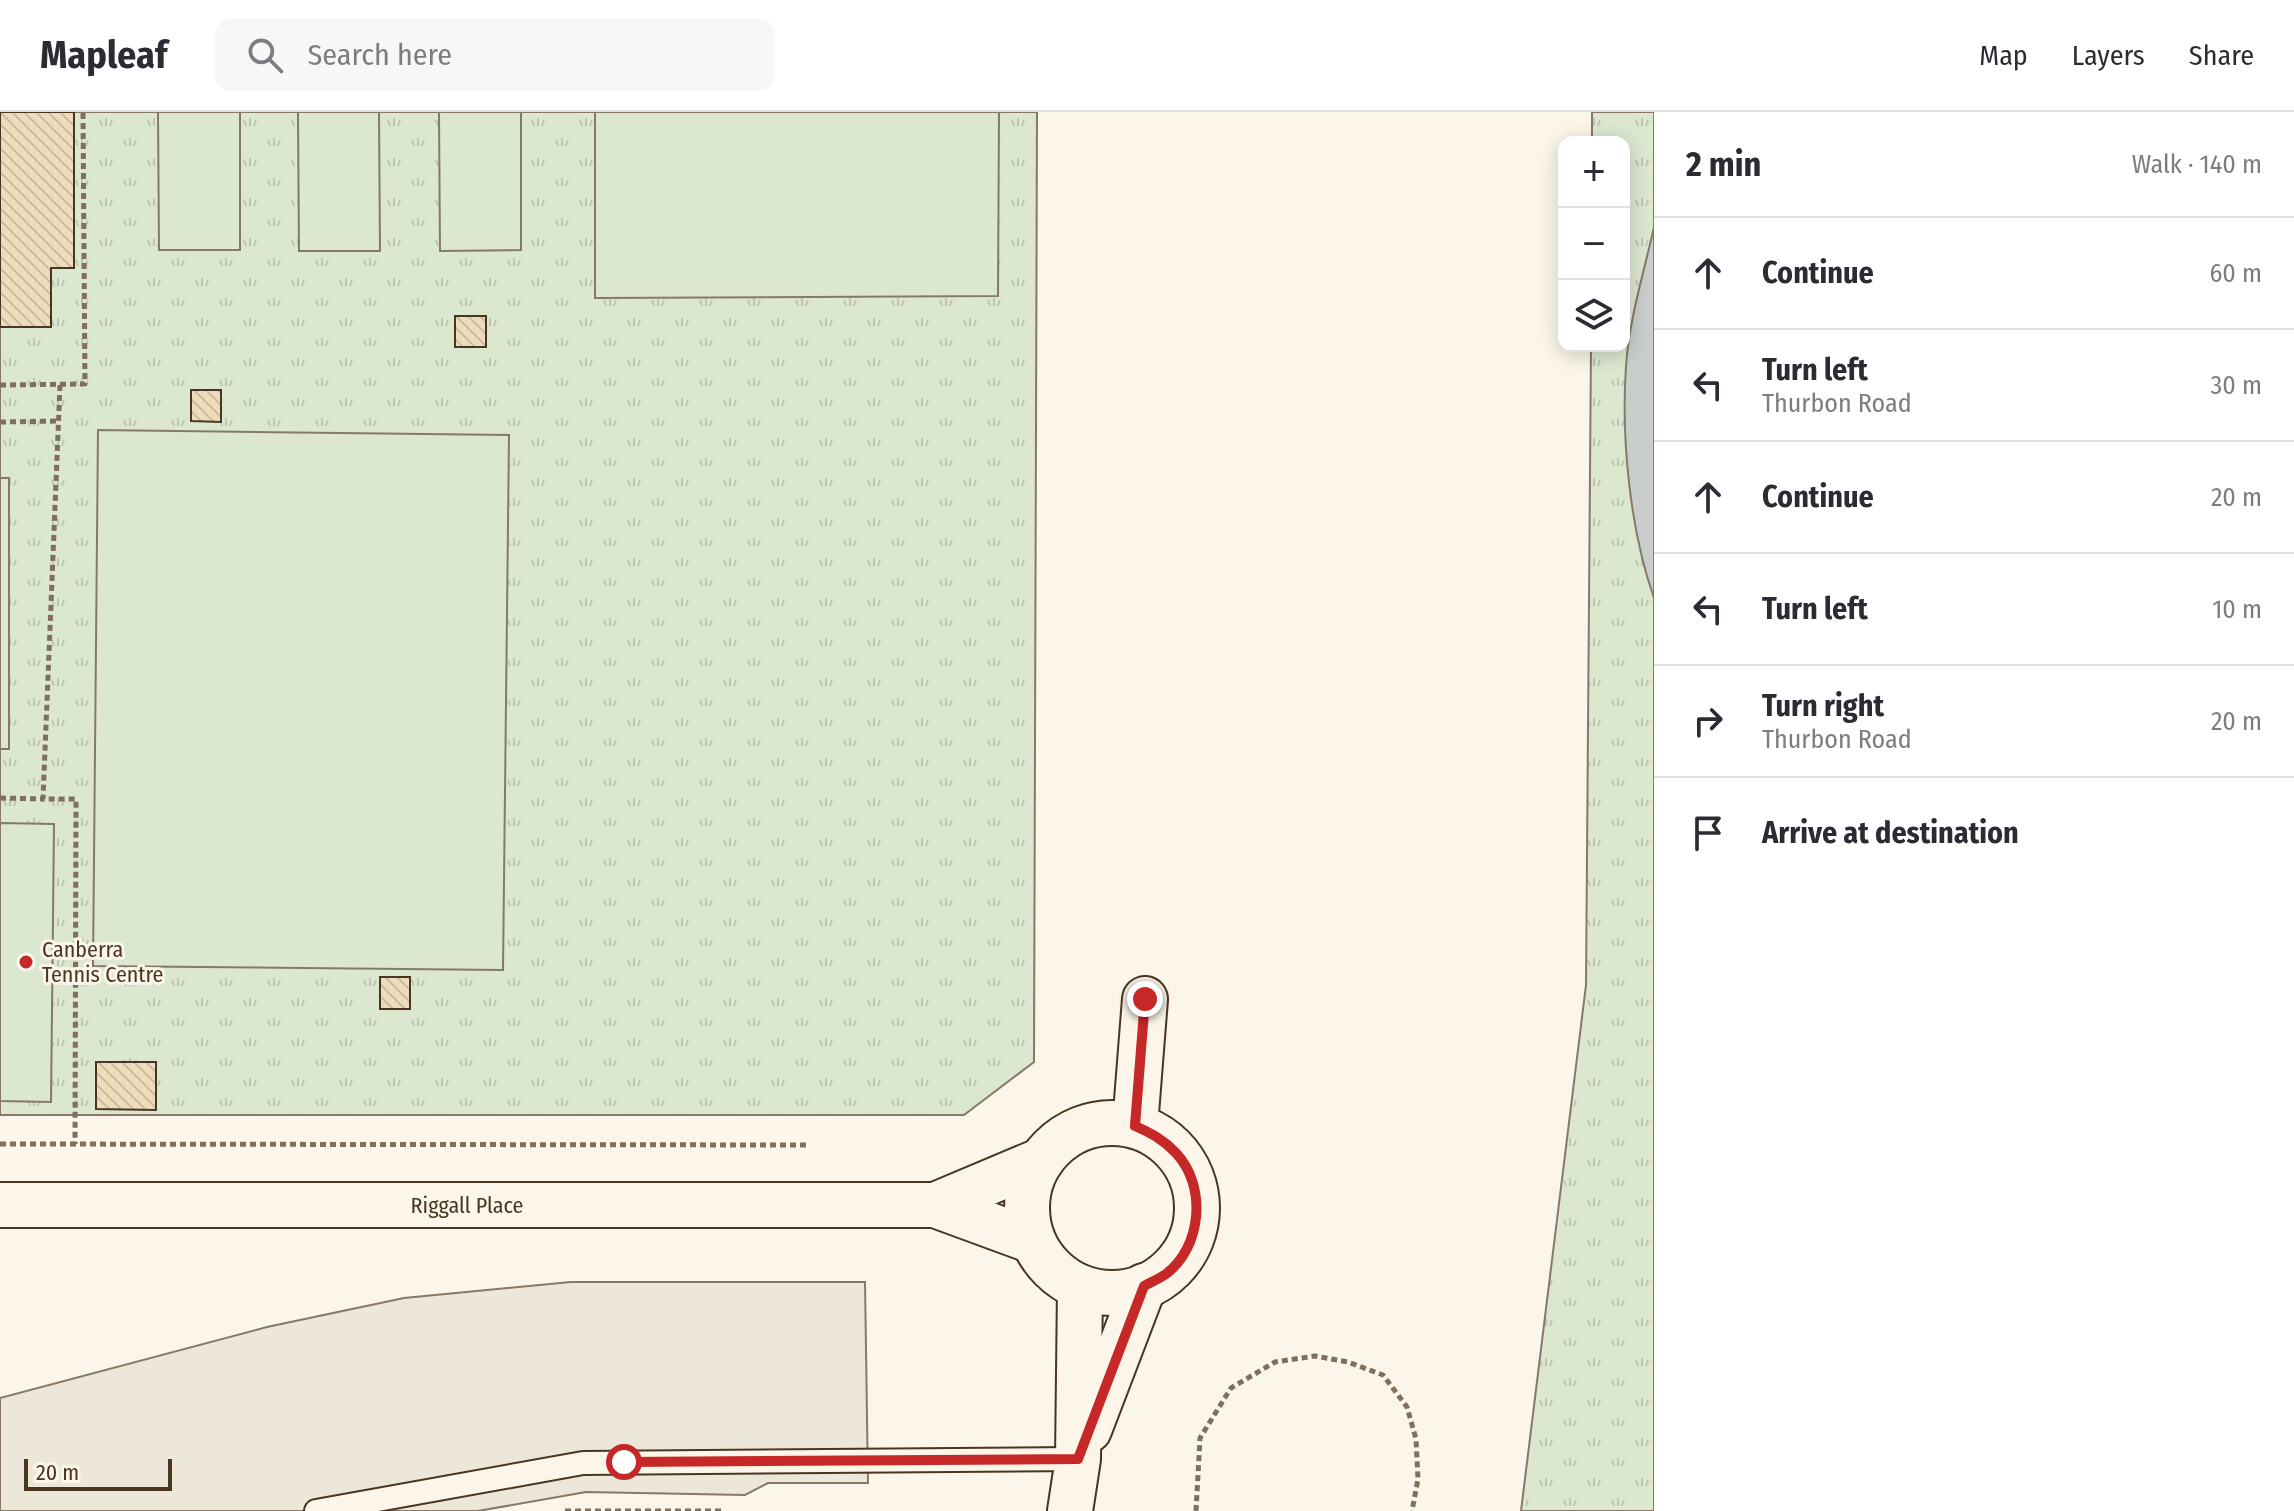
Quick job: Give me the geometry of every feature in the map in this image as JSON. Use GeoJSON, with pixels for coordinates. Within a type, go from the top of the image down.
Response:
{"type":"FeatureCollection","features":[{"type":"Feature","properties":{"kind":"street"},"geometry":{"type":"LineString","coordinates":[[1135,1126],[1145,999]]}},
{"type":"Feature","properties":{"kind":"street"},"geometry":{"type":"LineString","coordinates":[[1109,1123],[1135,1126],[1159,1137],[1178,1155],[1192,1178],[1197,1203],[1194,1229],[1184,1254],[1167,1273],[1144,1286],[1123,1292],[1101,1292],[1080,1287],[1061,1276],[1044,1260],[1033,1241],[1027,1213],[1030,1185],[1042,1160],[1060,1141],[1083,1128],[1109,1123]]}},
{"type":"Feature","properties":{"kind":"street","name":"Riggall Place"},"geometry":{"type":"LineString","coordinates":[[935,1205],[1042,1160]]}},
{"type":"Feature","properties":{"kind":"street","name":"Riggall Place"},"geometry":{"type":"LineString","coordinates":[[0,1205],[935,1205],[1033,1241]]}},
{"type":"Feature","properties":{"kind":"street"},"geometry":{"type":"LineString","coordinates":[[1078,1459],[1144,1286]]}},
{"type":"Feature","properties":{"kind":"street"},"geometry":{"type":"LineString","coordinates":[[1070,1511],[1078,1459],[1080,1287]]}},
{"type":"Feature","properties":{"kind":"lane"},"geometry":{"type":"LineString","coordinates":[[316,1511],[583,1463],[1078,1459]]}},
{"type":"Feature","properties":{"kind":"path"},"geometry":{"type":"LineString","coordinates":[[0,385],[85,384],[83,112]]}},
{"type":"Feature","properties":{"kind":"path"},"geometry":{"type":"LineString","coordinates":[[43,799],[60,385]]}},
{"type":"Feature","properties":{"kind":"path"},"geometry":{"type":"LineString","coordinates":[[0,422],[58,421]]}},
{"type":"Feature","properties":{"kind":"path"},"geometry":{"type":"LineString","coordinates":[[0,798],[76,799],[75,1144]]}},
{"type":"Feature","properties":{"kind":"path"},"geometry":{"type":"LineString","coordinates":[[0,1144],[806,1145]]}},
{"type":"Feature","properties":{"kind":"path"},"geometry":{"type":"LineString","coordinates":[[1196,1511],[1200,1438],[1231,1388],[1275,1362],[1315,1356],[1348,1362],[1383,1375],[1407,1407],[1417,1453],[1418,1479],[1412,1511]]}},
{"type":"Feature","properties":{"kind":"path"},"geometry":{"type":"LineString","coordinates":[[565,1511],[722,1511]]}},
{"type":"Feature","properties":{"kind":"green space"},"geometry":{"type":"Polygon","coordinates":[[[0,112],[1037,112],[1034,1062],[964,1115],[0,1115],[0,112]]]}},
{"type":"Feature","properties":{"kind":"green space"},"geometry":{"type":"Polygon","coordinates":[[[158,112],[240,112],[240,250],[159,250],[158,112]]]}},
{"type":"Feature","properties":{"kind":"green space"},"geometry":{"type":"Polygon","coordinates":[[[298,112],[379,112],[380,251],[299,251],[298,112]]]}},
{"type":"Feature","properties":{"kind":"green space"},"geometry":{"type":"Polygon","coordinates":[[[439,112],[521,112],[521,250],[440,251],[439,112]]]}},
{"type":"Feature","properties":{"kind":"green space"},"geometry":{"type":"Polygon","coordinates":[[[595,112],[999,112],[998,296],[595,298],[595,112]]]}},
{"type":"Feature","properties":{"kind":"green space"},"geometry":{"type":"Polygon","coordinates":[[[1592,112],[1654,112],[1654,1511],[1521,1511],[1586,985],[1591,352],[1630,352],[1630,136],[1592,136],[1592,112]]]}},
{"type":"Feature","properties":{"kind":"green space"},"geometry":{"type":"Polygon","coordinates":[[[98,430],[509,435],[503,970],[93,966],[98,430]]]}},
{"type":"Feature","properties":{"kind":"green space"},"geometry":{"type":"Polygon","coordinates":[[[0,478],[9,478],[9,749],[0,749],[0,478]]]}},
{"type":"Feature","properties":{"kind":"green space","name":"Canberra Tennis Centre"},"geometry":{"type":"Polygon","coordinates":[[[0,823],[54,824],[51,1102],[0,1101],[0,823]]]}},
{"type":"Feature","properties":{"kind":"shaded area"},"geometry":{"type":"Polygon","coordinates":[[[1654,227],[1654,598],[1633,514],[1626,453],[1626,366],[1637,296],[1654,227]]]}},
{"type":"Feature","properties":{"kind":"shaded area"},"geometry":{"type":"Polygon","coordinates":[[[571,1282],[865,1282],[868,1483],[768,1483],[745,1495],[586,1492],[478,1511],[0,1511],[0,1398],[267,1327],[404,1298],[571,1282]]]}},
{"type":"Feature","properties":{"kind":"building"},"geometry":{"type":"Polygon","coordinates":[[[0,112],[74,112],[74,268],[51,268],[51,327],[0,327],[0,112]]]}},
{"type":"Feature","properties":{"kind":"building"},"geometry":{"type":"Polygon","coordinates":[[[455,316],[486,316],[486,347],[455,347],[455,316]]]}},
{"type":"Feature","properties":{"kind":"building"},"geometry":{"type":"Polygon","coordinates":[[[191,390],[221,390],[221,422],[191,421],[191,390]]]}},
{"type":"Feature","properties":{"kind":"building"},"geometry":{"type":"Polygon","coordinates":[[[380,977],[410,977],[410,1009],[380,1009],[380,977]]]}},
{"type":"Feature","properties":{"kind":"building"},"geometry":{"type":"Polygon","coordinates":[[[96,1062],[156,1062],[156,1110],[96,1109],[96,1062]]]}},
{"type":"Feature","properties":{"kind":"place","name":"Canberra Tennis Centre"},"geometry":{"type":"Point","coordinates":[26,962]}},
{"type":"Feature","properties":{"kind":"route"},"geometry":{"type":"LineString","coordinates":[[624,1462],[1078,1459],[1144,1286],[1167,1273],[1184,1254],[1194,1229],[1197,1203],[1192,1178],[1178,1155],[1159,1137],[1135,1126],[1145,999]]}}]}
